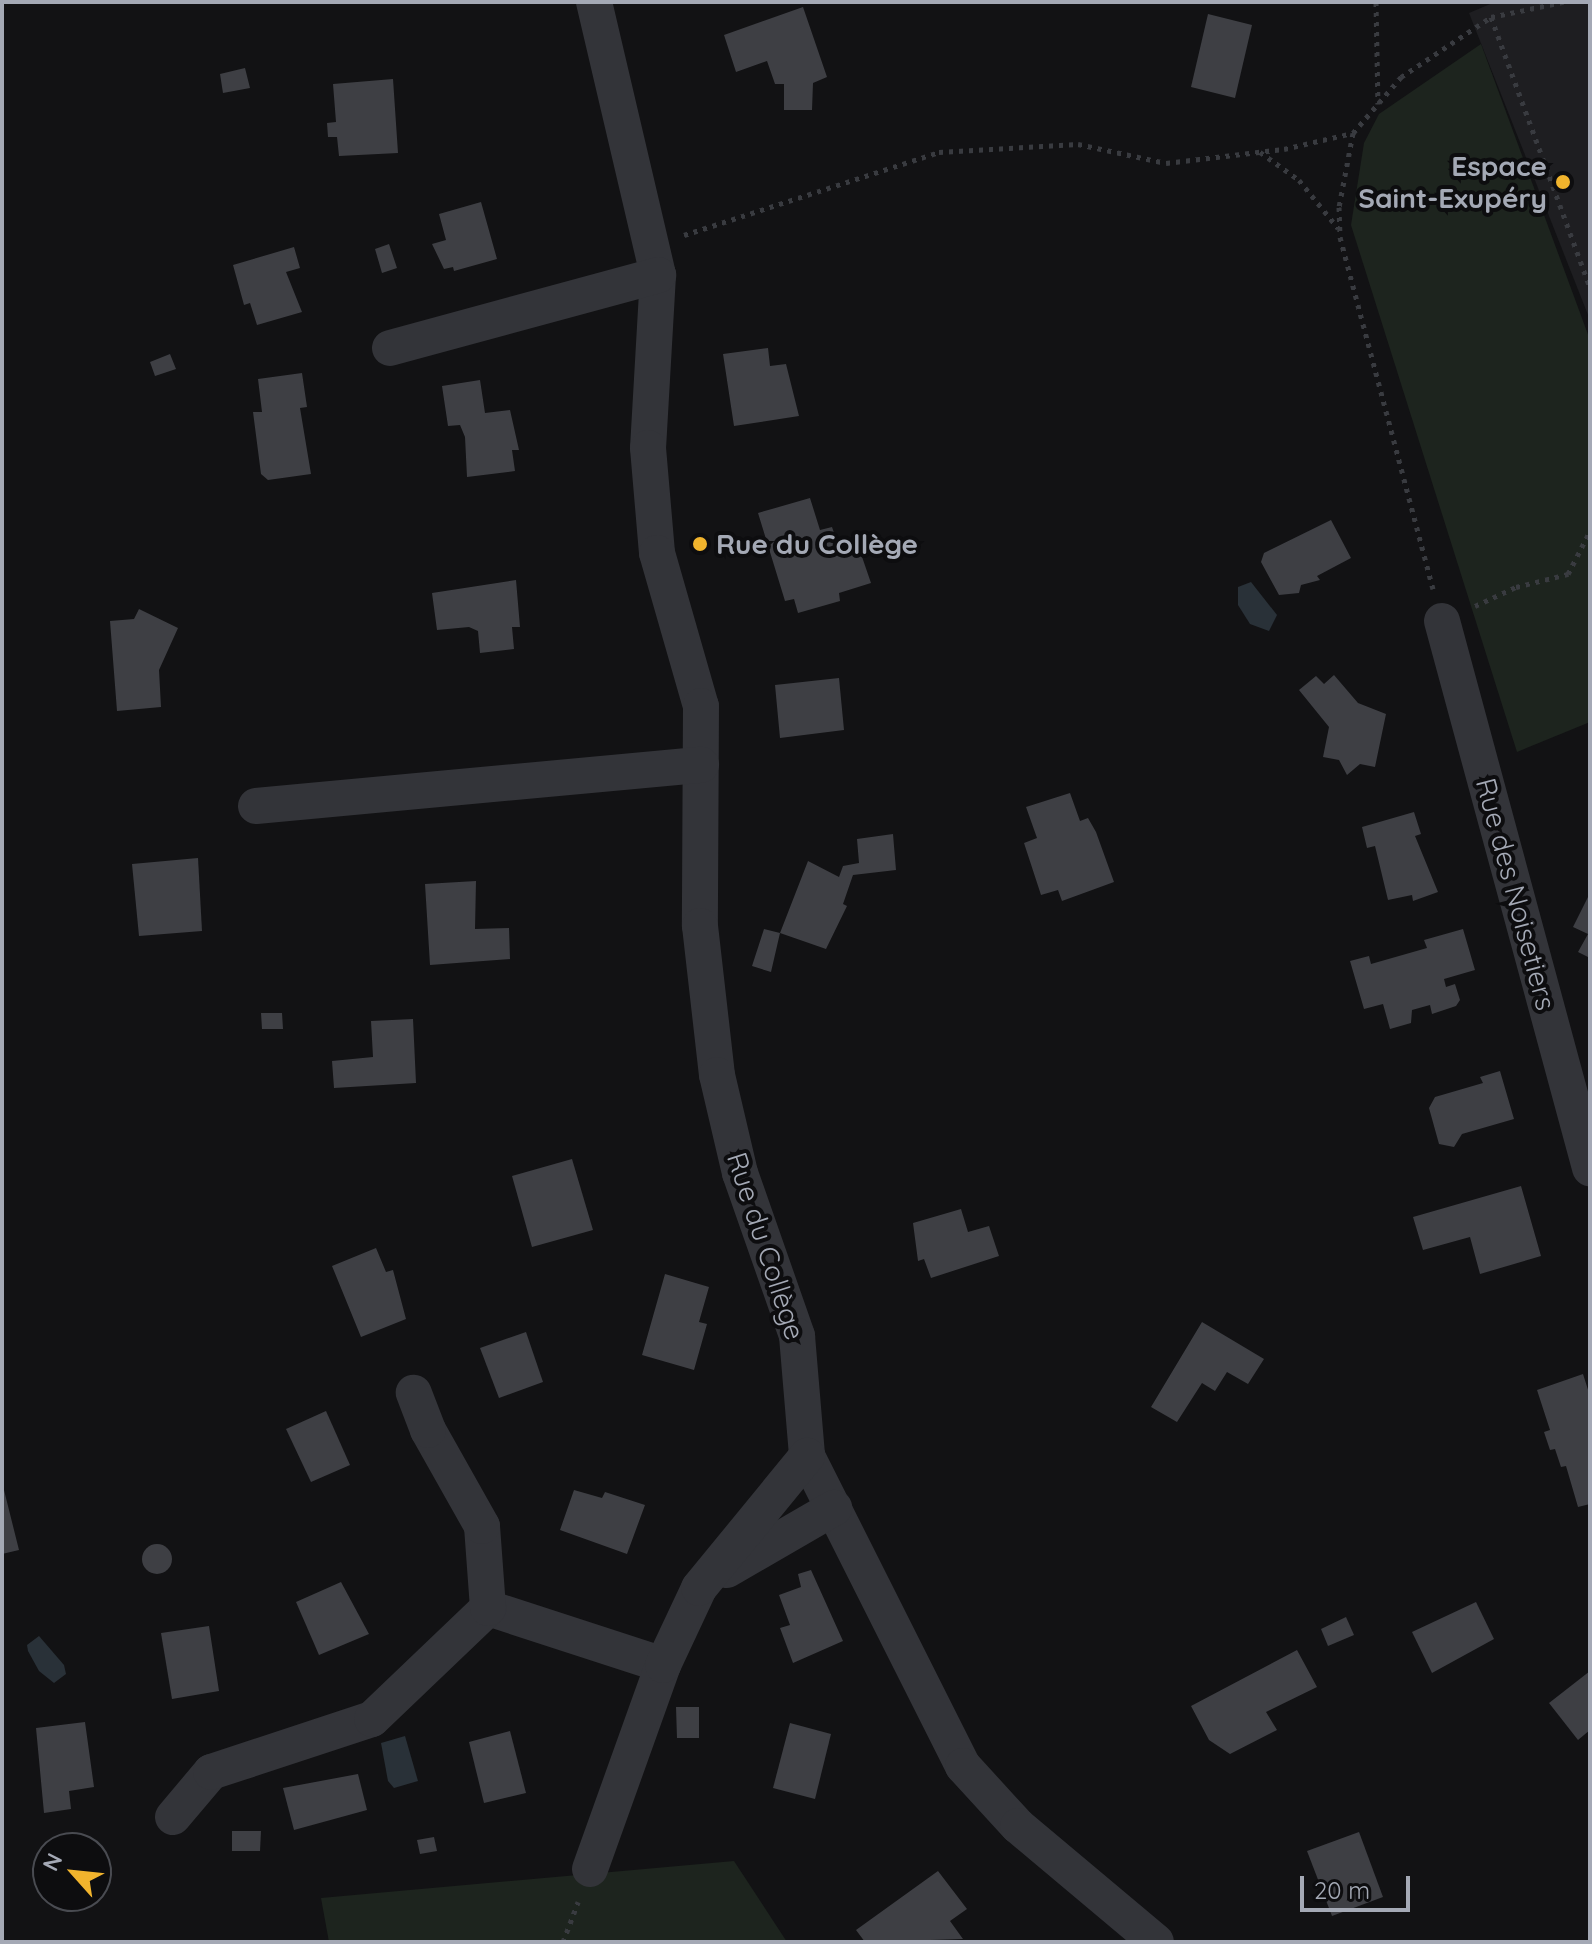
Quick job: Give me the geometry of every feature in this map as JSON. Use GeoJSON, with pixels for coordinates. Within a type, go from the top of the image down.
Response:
{"type":"FeatureCollection","features":[{"type":"Feature","properties":{"kind":"street","name":"Rue du Collège"},"geometry":{"type":"LineString","coordinates":[[594,2],[656,260],[648,448],[657,553],[701,706],[700,926],[717,1075],[740,1173],[797,1336],[807,1456],[963,1766],[1018,1826],[1156,1942]]}},
{"type":"Feature","properties":{"kind":"street"},"geometry":{"type":"LineString","coordinates":[[390,348],[656,260]]}},
{"type":"Feature","properties":{"kind":"street","name":"Rue des Noisetiers"},"geometry":{"type":"LineString","coordinates":[[1442,621],[1590,1168]]}},
{"type":"Feature","properties":{"kind":"street"},"geometry":{"type":"LineString","coordinates":[[256,806],[701,765]]}},
{"type":"Feature","properties":{"kind":"street"},"geometry":{"type":"LineString","coordinates":[[414,1393],[428,1430],[482,1526],[488,1608]]}},
{"type":"Feature","properties":{"kind":"street"},"geometry":{"type":"LineString","coordinates":[[590,1869],[663,1665],[699,1588],[807,1456]]}},
{"type":"Feature","properties":{"kind":"street"},"geometry":{"type":"LineString","coordinates":[[699,1588],[776,1537],[834,1508]]}},
{"type":"Feature","properties":{"kind":"street"},"geometry":{"type":"LineString","coordinates":[[488,1608],[663,1665]]}},
{"type":"Feature","properties":{"kind":"street"},"geometry":{"type":"LineString","coordinates":[[173,1817],[211,1772],[372,1719],[488,1608]]}},
{"type":"Feature","properties":{"kind":"path"},"geometry":{"type":"LineString","coordinates":[[1376,2],[1378,104]]}},
{"type":"Feature","properties":{"kind":"path"},"geometry":{"type":"LineString","coordinates":[[1563,2],[1491,17],[1401,77],[1353,133],[1339,230],[1442,621],[1516,587],[1568,574],[1590,531]]}},
{"type":"Feature","properties":{"kind":"path"},"geometry":{"type":"LineString","coordinates":[[1491,17],[1590,288]]}},
{"type":"Feature","properties":{"kind":"path"},"geometry":{"type":"LineString","coordinates":[[656,260],[939,152],[1078,144],[1166,163],[1259,152],[1353,133]]}},
{"type":"Feature","properties":{"kind":"path"},"geometry":{"type":"LineString","coordinates":[[1259,152],[1299,180],[1339,230]]}},
{"type":"Feature","properties":{"kind":"shaded area","name":"Espace Saint-Exupéry"},"geometry":{"type":"Polygon","coordinates":[[[1495,2],[1590,2],[1590,320],[1469,13],[1495,2]]]}},
{"type":"Feature","properties":{"kind":"shaded area"},"geometry":{"type":"Polygon","coordinates":[[[1481,44],[1590,340],[1590,722],[1517,752],[1351,225],[1364,143],[1379,114],[1481,44]]]}},
{"type":"Feature","properties":{"kind":"shaded area"},"geometry":{"type":"Polygon","coordinates":[[[1251,582],[1277,615],[1269,631],[1250,624],[1238,605],[1238,587],[1251,582]]]}},
{"type":"Feature","properties":{"kind":"shaded area"},"geometry":{"type":"Polygon","coordinates":[[[39,1636],[64,1665],[66,1674],[54,1683],[39,1671],[28,1651],[27,1645],[39,1636]]]}},
{"type":"Feature","properties":{"kind":"shaded area"},"geometry":{"type":"Polygon","coordinates":[[[405,1736],[418,1781],[394,1788],[388,1781],[381,1743],[405,1736]]]}},
{"type":"Feature","properties":{"kind":"shaded area"},"geometry":{"type":"Polygon","coordinates":[[[734,1861],[787,1942],[329,1942],[321,1898],[734,1861]]]}},
{"type":"Feature","properties":{"kind":"building"},"geometry":{"type":"Polygon","coordinates":[[[803,7],[827,77],[813,83],[812,110],[784,110],[784,84],[775,84],[767,61],[736,72],[724,35],[803,7]]]}},
{"type":"Feature","properties":{"kind":"building"},"geometry":{"type":"Polygon","coordinates":[[[1208,14],[1252,25],[1235,98],[1191,87],[1208,14]]]}},
{"type":"Feature","properties":{"kind":"building"},"geometry":{"type":"Polygon","coordinates":[[[245,68],[250,88],[223,93],[220,74],[245,68]]]}},
{"type":"Feature","properties":{"kind":"building"},"geometry":{"type":"Polygon","coordinates":[[[393,79],[398,153],[339,156],[337,137],[328,137],[327,123],[336,122],[333,84],[393,79]]]}},
{"type":"Feature","properties":{"kind":"building"},"geometry":{"type":"Polygon","coordinates":[[[481,202],[497,259],[454,271],[453,267],[444,269],[432,244],[446,240],[439,214],[481,202]]]}},
{"type":"Feature","properties":{"kind":"building"},"geometry":{"type":"Polygon","coordinates":[[[389,244],[397,268],[382,273],[375,249],[389,244]]]}},
{"type":"Feature","properties":{"kind":"building"},"geometry":{"type":"Polygon","coordinates":[[[294,247],[300,268],[286,272],[302,312],[257,325],[250,303],[244,305],[233,265],[294,247]]]}},
{"type":"Feature","properties":{"kind":"building"},"geometry":{"type":"Polygon","coordinates":[[[768,348],[770,366],[786,364],[799,416],[734,426],[723,354],[768,348]]]}},
{"type":"Feature","properties":{"kind":"building"},"geometry":{"type":"Polygon","coordinates":[[[170,354],[176,369],[155,376],[150,362],[170,354]]]}},
{"type":"Feature","properties":{"kind":"building"},"geometry":{"type":"Polygon","coordinates":[[[302,373],[307,407],[300,408],[311,474],[268,480],[261,474],[253,412],[262,412],[258,379],[302,373]]]}},
{"type":"Feature","properties":{"kind":"building"},"geometry":{"type":"Polygon","coordinates":[[[480,380],[485,413],[510,410],[519,450],[512,450],[515,471],[467,477],[465,437],[460,425],[448,426],[442,386],[480,380]]]}},
{"type":"Feature","properties":{"kind":"building"},"geometry":{"type":"Polygon","coordinates":[[[810,498],[820,530],[832,527],[842,556],[860,551],[871,583],[839,593],[840,601],[798,613],[794,599],[785,601],[758,513],[810,498]]]}},
{"type":"Feature","properties":{"kind":"building"},"geometry":{"type":"Polygon","coordinates":[[[1331,520],[1351,558],[1317,576],[1320,580],[1301,585],[1299,593],[1279,595],[1261,562],[1264,553],[1331,520]]]}},
{"type":"Feature","properties":{"kind":"building"},"geometry":{"type":"Polygon","coordinates":[[[516,580],[520,627],[512,627],[514,649],[480,653],[478,631],[469,627],[437,630],[432,593],[516,580]]]}},
{"type":"Feature","properties":{"kind":"building"},"geometry":{"type":"Polygon","coordinates":[[[139,609],[178,628],[159,670],[161,707],[117,711],[110,621],[134,619],[139,609]]]}},
{"type":"Feature","properties":{"kind":"building"},"geometry":{"type":"Polygon","coordinates":[[[1334,675],[1358,703],[1386,714],[1375,767],[1360,764],[1347,775],[1339,760],[1323,757],[1329,727],[1299,690],[1316,676],[1324,684],[1334,675]]]}},
{"type":"Feature","properties":{"kind":"building"},"geometry":{"type":"Polygon","coordinates":[[[839,678],[844,730],[780,738],[775,685],[839,678]]]}},
{"type":"Feature","properties":{"kind":"building"},"geometry":{"type":"Polygon","coordinates":[[[1070,793],[1080,821],[1088,818],[1096,832],[1114,882],[1062,901],[1058,890],[1041,895],[1024,843],[1037,838],[1026,807],[1070,793]]]}},
{"type":"Feature","properties":{"kind":"building"},"geometry":{"type":"Polygon","coordinates":[[[1414,812],[1421,834],[1415,836],[1438,892],[1413,901],[1412,895],[1388,900],[1375,846],[1367,848],[1362,827],[1414,812]]]}},
{"type":"Feature","properties":{"kind":"building"},"geometry":{"type":"Polygon","coordinates":[[[893,834],[896,870],[853,875],[843,904],[847,906],[826,949],[780,933],[808,861],[839,877],[843,866],[859,863],[857,839],[893,834]]]}},
{"type":"Feature","properties":{"kind":"building"},"geometry":{"type":"Polygon","coordinates":[[[198,858],[202,931],[139,936],[132,864],[198,858]]]}},
{"type":"Feature","properties":{"kind":"building"},"geometry":{"type":"Polygon","coordinates":[[[476,881],[475,929],[509,928],[510,959],[430,965],[425,884],[476,881]]]}},
{"type":"Feature","properties":{"kind":"building"},"geometry":{"type":"Polygon","coordinates":[[[1590,893],[1590,958],[1578,952],[1588,934],[1573,927],[1590,893]]]}},
{"type":"Feature","properties":{"kind":"building"},"geometry":{"type":"Polygon","coordinates":[[[764,929],[780,933],[771,972],[752,966],[764,929]]]}},
{"type":"Feature","properties":{"kind":"building"},"geometry":{"type":"Polygon","coordinates":[[[1463,929],[1475,970],[1444,979],[1446,987],[1455,984],[1460,1000],[1456,1006],[1432,1014],[1430,1005],[1412,1010],[1411,1023],[1390,1029],[1383,1004],[1364,1009],[1350,961],[1369,956],[1371,964],[1427,948],[1424,940],[1463,929]]]}},
{"type":"Feature","properties":{"kind":"building"},"geometry":{"type":"Polygon","coordinates":[[[261,1013],[282,1013],[283,1029],[262,1029],[261,1013]]]}},
{"type":"Feature","properties":{"kind":"building"},"geometry":{"type":"Polygon","coordinates":[[[413,1019],[416,1083],[334,1088],[332,1061],[373,1057],[371,1021],[413,1019]]]}},
{"type":"Feature","properties":{"kind":"building"},"geometry":{"type":"Polygon","coordinates":[[[1500,1071],[1514,1119],[1462,1134],[1454,1147],[1439,1144],[1429,1108],[1435,1097],[1483,1083],[1480,1077],[1500,1071]]]}},
{"type":"Feature","properties":{"kind":"building"},"geometry":{"type":"Polygon","coordinates":[[[572,1159],[593,1230],[532,1247],[512,1176],[572,1159]]]}},
{"type":"Feature","properties":{"kind":"building"},"geometry":{"type":"Polygon","coordinates":[[[1521,1186],[1541,1256],[1480,1274],[1470,1237],[1423,1250],[1413,1217],[1521,1186]]]}},
{"type":"Feature","properties":{"kind":"building"},"geometry":{"type":"Polygon","coordinates":[[[961,1209],[968,1232],[989,1226],[999,1256],[931,1278],[924,1259],[918,1261],[913,1223],[961,1209]]]}},
{"type":"Feature","properties":{"kind":"building"},"geometry":{"type":"Polygon","coordinates":[[[376,1248],[386,1272],[393,1270],[406,1319],[361,1337],[332,1266],[376,1248]]]}},
{"type":"Feature","properties":{"kind":"building"},"geometry":{"type":"Polygon","coordinates":[[[665,1274],[709,1287],[699,1322],[707,1324],[694,1370],[642,1355],[665,1274]]]}},
{"type":"Feature","properties":{"kind":"building"},"geometry":{"type":"Polygon","coordinates":[[[1202,1322],[1264,1359],[1248,1384],[1227,1372],[1215,1391],[1202,1383],[1177,1422],[1151,1407],[1202,1322]]]}},
{"type":"Feature","properties":{"kind":"building"},"geometry":{"type":"Polygon","coordinates":[[[526,1332],[543,1382],[499,1398],[480,1348],[526,1332]]]}},
{"type":"Feature","properties":{"kind":"building"},"geometry":{"type":"Polygon","coordinates":[[[1583,1374],[1590,1396],[1590,1504],[1578,1507],[1566,1466],[1561,1467],[1555,1449],[1550,1450],[1544,1432],[1550,1430],[1537,1390],[1583,1374]]]}},
{"type":"Feature","properties":{"kind":"building"},"geometry":{"type":"Polygon","coordinates":[[[326,1411],[350,1465],[311,1482],[286,1429],[326,1411]]]}},
{"type":"Feature","properties":{"kind":"building"},"geometry":{"type":"Polygon","coordinates":[[[574,1490],[602,1498],[605,1492],[645,1505],[627,1554],[560,1530],[574,1490]]]}},
{"type":"Feature","properties":{"kind":"building"},"geometry":{"type":"Polygon","coordinates":[[[2,1491],[19,1550],[2,1554],[2,1491]]]}},
{"type":"Feature","properties":{"kind":"building"},"geometry":{"type":"Polygon","coordinates":[[[157,1544],[163,1545],[171,1553],[171,1565],[163,1573],[157,1574],[151,1573],[143,1565],[142,1559],[143,1553],[151,1545],[157,1544]]]}},
{"type":"Feature","properties":{"kind":"building"},"geometry":{"type":"Polygon","coordinates":[[[811,1570],[843,1641],[793,1663],[780,1628],[790,1625],[779,1595],[801,1587],[798,1574],[811,1570]]]}},
{"type":"Feature","properties":{"kind":"building"},"geometry":{"type":"Polygon","coordinates":[[[341,1582],[369,1634],[319,1655],[296,1602],[341,1582]]]}},
{"type":"Feature","properties":{"kind":"building"},"geometry":{"type":"Polygon","coordinates":[[[1476,1602],[1494,1639],[1432,1673],[1412,1632],[1476,1602]]]}},
{"type":"Feature","properties":{"kind":"building"},"geometry":{"type":"Polygon","coordinates":[[[1346,1617],[1354,1635],[1328,1646],[1321,1629],[1346,1617]]]}},
{"type":"Feature","properties":{"kind":"building"},"geometry":{"type":"Polygon","coordinates":[[[209,1626],[219,1691],[172,1699],[161,1633],[209,1626]]]}},
{"type":"Feature","properties":{"kind":"building"},"geometry":{"type":"Polygon","coordinates":[[[1297,1650],[1317,1687],[1266,1712],[1277,1730],[1230,1754],[1209,1740],[1191,1706],[1297,1650]]]}},
{"type":"Feature","properties":{"kind":"building"},"geometry":{"type":"Polygon","coordinates":[[[1590,1671],[1590,1730],[1578,1740],[1549,1703],[1590,1671]]]}},
{"type":"Feature","properties":{"kind":"building"},"geometry":{"type":"Polygon","coordinates":[[[676,1707],[699,1707],[699,1738],[677,1738],[676,1707]]]}},
{"type":"Feature","properties":{"kind":"building"},"geometry":{"type":"Polygon","coordinates":[[[85,1722],[94,1787],[69,1791],[71,1809],[44,1813],[36,1728],[85,1722]]]}},
{"type":"Feature","properties":{"kind":"building"},"geometry":{"type":"Polygon","coordinates":[[[790,1723],[831,1734],[815,1799],[773,1788],[790,1723]]]}},
{"type":"Feature","properties":{"kind":"building"},"geometry":{"type":"Polygon","coordinates":[[[510,1731],[526,1793],[484,1803],[469,1742],[510,1731]]]}},
{"type":"Feature","properties":{"kind":"building"},"geometry":{"type":"Polygon","coordinates":[[[358,1774],[367,1810],[294,1830],[283,1788],[358,1774]]]}},
{"type":"Feature","properties":{"kind":"building"},"geometry":{"type":"Polygon","coordinates":[[[232,1831],[261,1831],[260,1851],[232,1851],[232,1831]]]}},
{"type":"Feature","properties":{"kind":"building"},"geometry":{"type":"Polygon","coordinates":[[[1359,1832],[1383,1897],[1332,1916],[1307,1851],[1359,1832]]]}},
{"type":"Feature","properties":{"kind":"building"},"geometry":{"type":"Polygon","coordinates":[[[434,1837],[437,1851],[420,1854],[417,1840],[434,1837]]]}},
{"type":"Feature","properties":{"kind":"building"},"geometry":{"type":"Polygon","coordinates":[[[938,1871],[967,1909],[950,1921],[963,1939],[865,1942],[856,1930],[938,1871]]]}},
{"type":"Feature","properties":{"kind":"place","name":"Espace Saint-Exupéry"},"geometry":{"type":"Point","coordinates":[1563,182]}},
{"type":"Feature","properties":{"kind":"place","name":"Rue du Collège"},"geometry":{"type":"Point","coordinates":[700,544]}}]}
